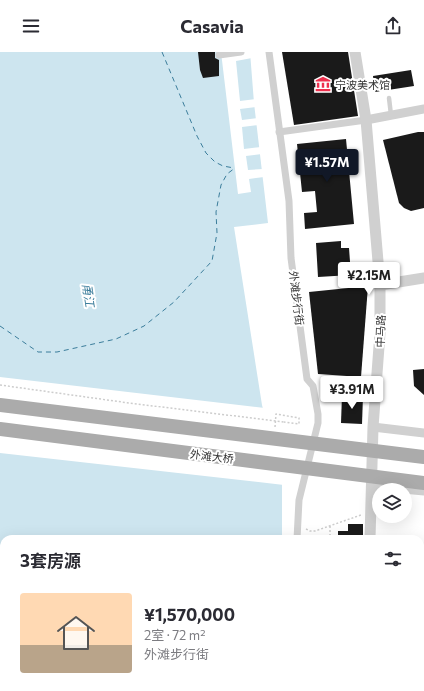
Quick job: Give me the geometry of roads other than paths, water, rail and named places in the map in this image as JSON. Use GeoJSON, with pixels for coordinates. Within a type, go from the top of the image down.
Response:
{"type":"FeatureCollection","features":[{"type":"Feature","properties":{"kind":"main road"},"geometry":{"type":"LineString","coordinates":[[0,405],[424,457]]}},
{"type":"Feature","properties":{"kind":"main road","name":"外滩大桥"},"geometry":{"type":"LineString","coordinates":[[0,429],[424,483]]}},
{"type":"Feature","properties":{"kind":"street"},"geometry":{"type":"LineString","coordinates":[[219,55],[241,52]]}},
{"type":"Feature","properties":{"kind":"street","name":"外滩步行街"},"geometry":{"type":"LineString","coordinates":[[269,52],[289,201],[292,258],[307,379],[313,386],[318,414],[312,448],[298,500],[297,535]]}},
{"type":"Feature","properties":{"kind":"street","name":"中马路"},"geometry":{"type":"LineString","coordinates":[[355,52],[366,120],[380,284],[380,333],[373,427],[372,483]]}},
{"type":"Feature","properties":{"kind":"street"},"geometry":{"type":"LineString","coordinates":[[280,132],[366,120],[424,109]]}},
{"type":"Feature","properties":{"kind":"street"},"geometry":{"type":"LineString","coordinates":[[380,284],[424,278]]}},
{"type":"Feature","properties":{"kind":"street"},"geometry":{"type":"LineString","coordinates":[[373,427],[424,433]]}},
{"type":"Feature","properties":{"kind":"street","name":"中马路"},"geometry":{"type":"LineString","coordinates":[[370,535],[372,486]]}},
{"type":"Feature","properties":{"kind":"street"},"geometry":{"type":"LineString","coordinates":[[412,490],[424,491]]}},
{"type":"Feature","properties":{"kind":"lane"},"geometry":{"type":"LineString","coordinates":[[389,98],[391,115]]}},
{"type":"Feature","properties":{"kind":"water","name":"甬江"},"geometry":{"type":"Polygon","coordinates":[[[0,52],[250,52],[254,103],[268,223],[234,227],[262,405],[282,482],[282,535],[0,535],[0,52]]]}},
{"type":"Feature","properties":{"kind":"place","name":"宁波美术馆"},"geometry":{"type":"Point","coordinates":[323,84]}}]}
